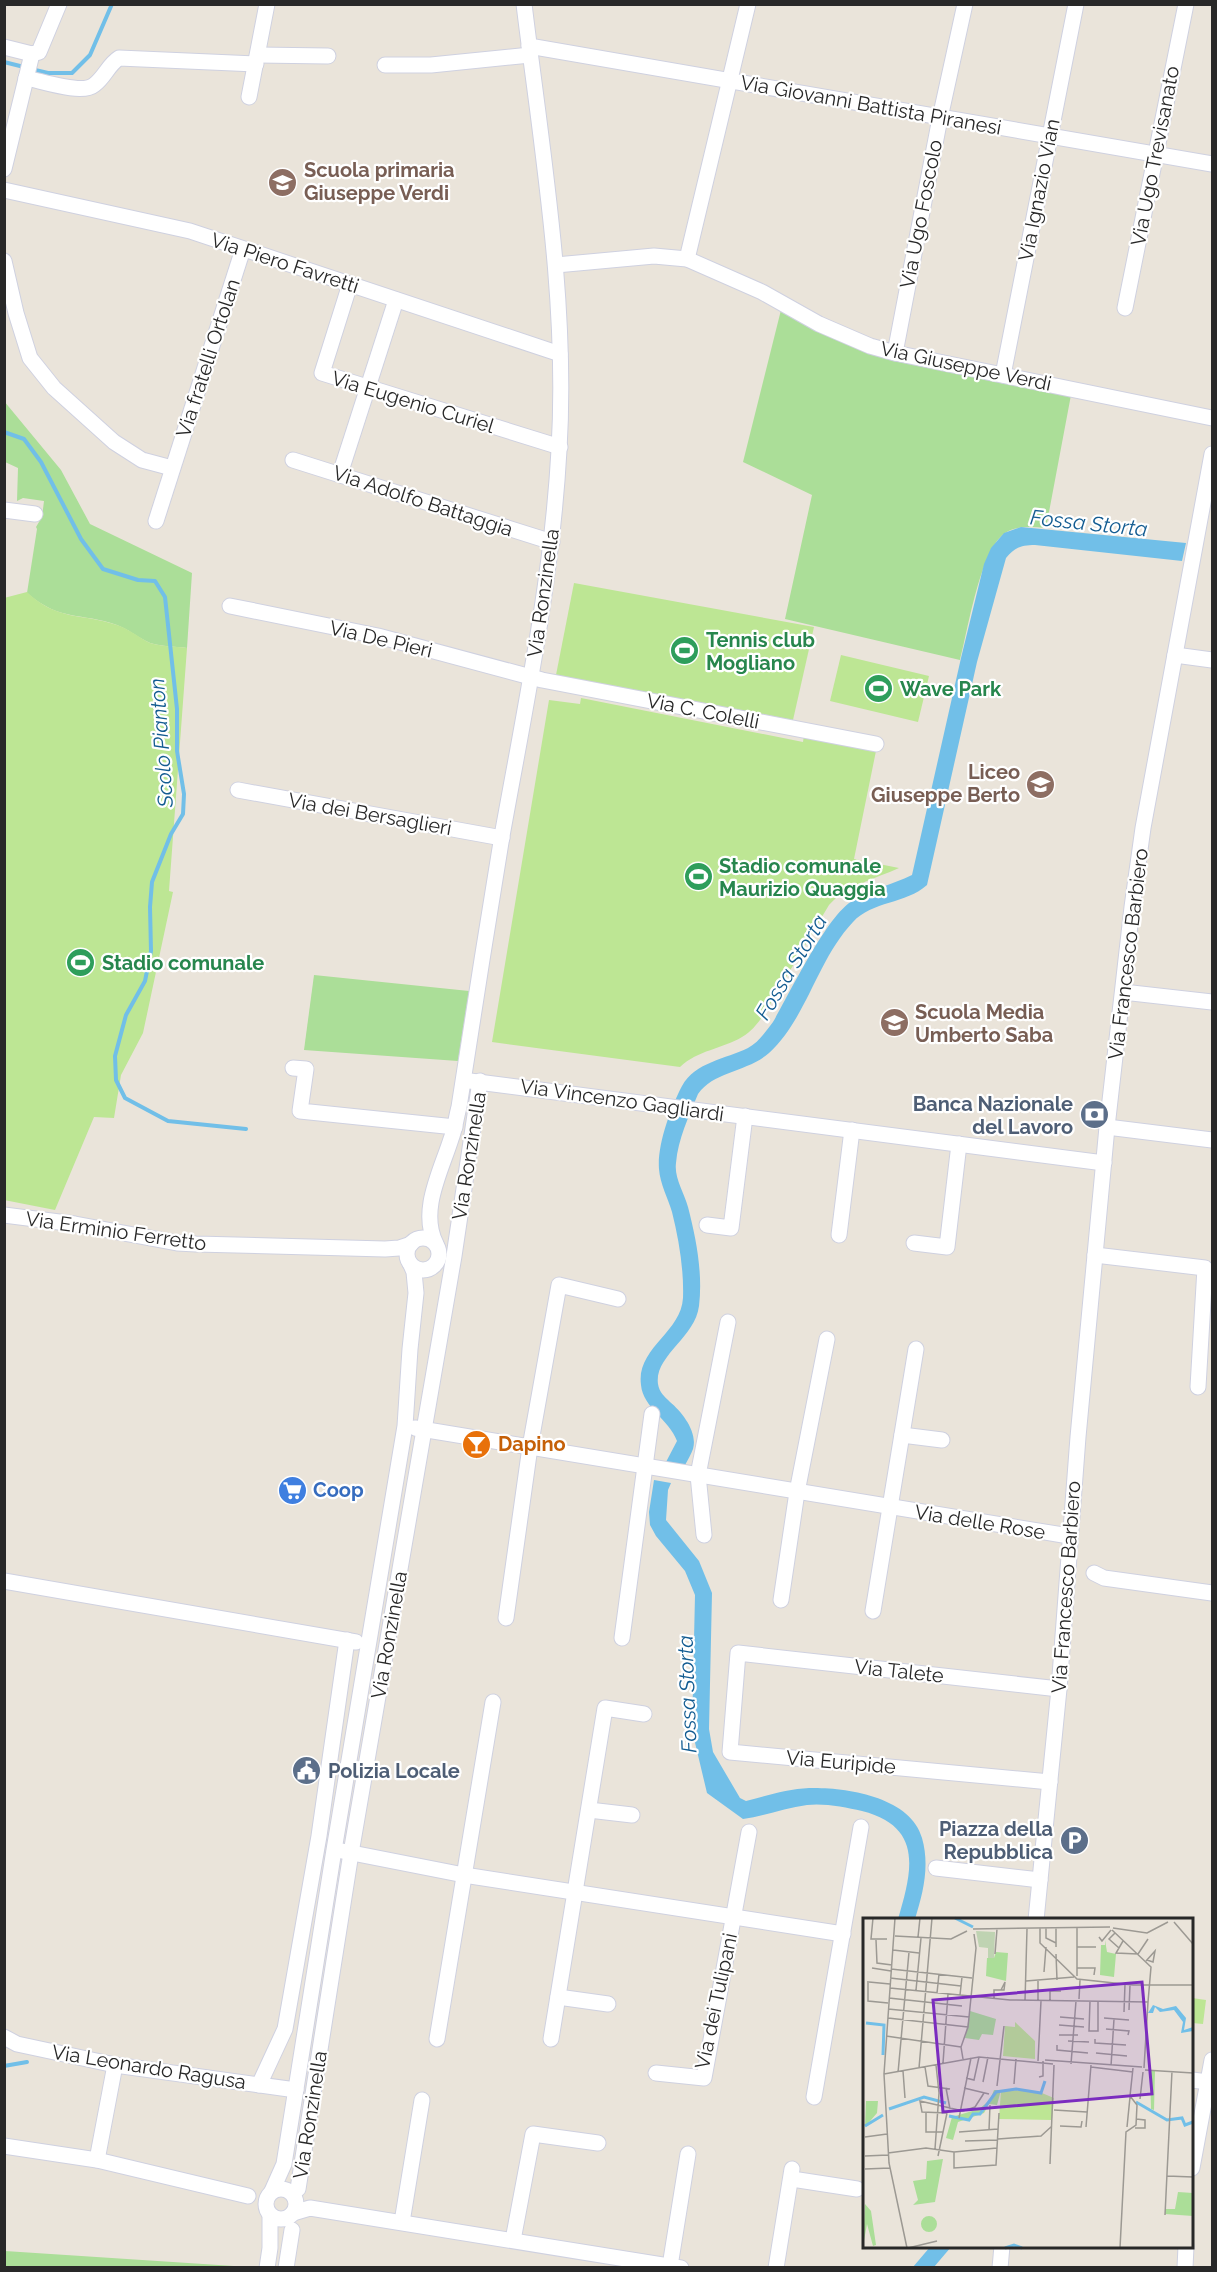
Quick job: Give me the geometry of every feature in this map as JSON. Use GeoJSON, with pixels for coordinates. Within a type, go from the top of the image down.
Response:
{"type":"FeatureCollection","features":[{"type":"Feature","properties":{"kind":"street"},"geometry":{"type":"LineString","coordinates":[[4,169],[29,66],[39,52],[59,4]]}},
{"type":"Feature","properties":{"kind":"street"},"geometry":{"type":"LineString","coordinates":[[249,97],[267,4]]}},
{"type":"Feature","properties":{"kind":"street","name":"Via Ronzinella"},"geometry":{"type":"LineString","coordinates":[[267,2268],[270,2248],[270,2215],[266,2203],[284,2164],[405,1426],[415,1303],[415,1277],[407,1252],[425,1228],[438,1176],[455,1127],[552,542],[560,447],[561,354],[556,265],[524,4]]}},
{"type":"Feature","properties":{"kind":"street"},"geometry":{"type":"LineString","coordinates":[[687,259],[748,4]]}},
{"type":"Feature","properties":{"kind":"street","name":"Via Ugo Foscolo"},"geometry":{"type":"LineString","coordinates":[[895,353],[940,118],[965,4]]}},
{"type":"Feature","properties":{"kind":"street","name":"Via Ignazio Vian"},"geometry":{"type":"LineString","coordinates":[[1004,375],[1076,4]]}},
{"type":"Feature","properties":{"kind":"street","name":"Via Ugo Trevisanato"},"geometry":{"type":"LineString","coordinates":[[1125,308],[1186,4]]}},
{"type":"Feature","properties":{"kind":"street"},"geometry":{"type":"LineString","coordinates":[[4,47],[29,66],[83,90],[94,86],[107,72],[111,63],[119,58],[257,59],[328,56]]}},
{"type":"Feature","properties":{"kind":"street"},"geometry":{"type":"LineString","coordinates":[[385,65],[431,64],[530,51]]}},
{"type":"Feature","properties":{"kind":"street","name":"Via Giovanni Battista Piranesi"},"geometry":{"type":"LineString","coordinates":[[530,51],[730,80],[1212,164]]}},
{"type":"Feature","properties":{"kind":"street","name":"Via Piero Favretti"},"geometry":{"type":"LineString","coordinates":[[4,190],[190,231],[561,354]]}},
{"type":"Feature","properties":{"kind":"street","name":"Via fratelli Ortolan"},"geometry":{"type":"LineString","coordinates":[[156,521],[243,249]]}},
{"type":"Feature","properties":{"kind":"street","name":"Via Giuseppe Verdi"},"geometry":{"type":"LineString","coordinates":[[556,265],[654,256],[687,259],[762,292],[819,324],[870,346],[1212,418]]}},
{"type":"Feature","properties":{"kind":"street"},"geometry":{"type":"LineString","coordinates":[[4,261],[16,313],[30,358],[54,388],[114,442],[142,460],[172,468]]}},
{"type":"Feature","properties":{"kind":"street","name":"Via Eugenio Curiel"},"geometry":{"type":"LineString","coordinates":[[350,284],[322,373],[560,447]]}},
{"type":"Feature","properties":{"kind":"street"},"geometry":{"type":"LineString","coordinates":[[340,474],[396,300]]}},
{"type":"Feature","properties":{"kind":"street","name":"Via Francesco Barbiero"},"geometry":{"type":"LineString","coordinates":[[1036,1918],[1059,1689],[1069,1536],[1095,1255],[1123,992],[1143,828],[1212,454]]}},
{"type":"Feature","properties":{"kind":"street","name":"Via Adolfo Battaggia"},"geometry":{"type":"LineString","coordinates":[[293,460],[552,542]]}},
{"type":"Feature","properties":{"kind":"street"},"geometry":{"type":"LineString","coordinates":[[4,510],[35,514]]}},
{"type":"Feature","properties":{"kind":"street","name":"Via De Pieri"},"geometry":{"type":"LineString","coordinates":[[230,606],[378,636],[531,677]]}},
{"type":"Feature","properties":{"kind":"street"},"geometry":{"type":"LineString","coordinates":[[1175,655],[1212,660]]}},
{"type":"Feature","properties":{"kind":"street","name":"Via C. Colelli"},"geometry":{"type":"LineString","coordinates":[[531,677],[876,744]]}},
{"type":"Feature","properties":{"kind":"street","name":"Via dei Bersaglieri"},"geometry":{"type":"LineString","coordinates":[[238,790],[502,838]]}},
{"type":"Feature","properties":{"kind":"street"},"geometry":{"type":"LineString","coordinates":[[1123,992],[1212,1002]]}},
{"type":"Feature","properties":{"kind":"street","name":"Via Ronzinella"},"geometry":{"type":"LineString","coordinates":[[293,1068],[306,1069],[300,1111],[455,1127]]}},
{"type":"Feature","properties":{"kind":"street","name":"Via Vincenzo Gagliardi"},"geometry":{"type":"LineString","coordinates":[[463,1080],[1104,1163]]}},
{"type":"Feature","properties":{"kind":"street","name":"Via Ronzinella"},"geometry":{"type":"LineString","coordinates":[[286,2268],[291,2220],[296,2206],[295,2193],[351,1852],[454,1256],[480,1082]]}},
{"type":"Feature","properties":{"kind":"street","name":"Via Vincenzo Gagliardi"},"geometry":{"type":"LineString","coordinates":[[707,1225],[731,1228],[745,1116]]}},
{"type":"Feature","properties":{"kind":"street"},"geometry":{"type":"LineString","coordinates":[[1107,1127],[1212,1140]]}},
{"type":"Feature","properties":{"kind":"street"},"geometry":{"type":"LineString","coordinates":[[839,1235],[852,1130]]}},
{"type":"Feature","properties":{"kind":"street"},"geometry":{"type":"LineString","coordinates":[[914,1243],[947,1247],[959,1144]]}},
{"type":"Feature","properties":{"kind":"street","name":"Via Ronzinella"},"geometry":{"type":"LineString","coordinates":[[415,1303],[422,1283],[439,1256],[431,1232],[432,1203]]}},
{"type":"Feature","properties":{"kind":"street","name":"Via Erminio Ferretto"},"geometry":{"type":"LineString","coordinates":[[4,1215],[75,1224],[177,1243],[394,1249],[414,1241]]}},
{"type":"Feature","properties":{"kind":"street","name":"Via Ronzinella"},"geometry":{"type":"LineString","coordinates":[[414,1241],[426,1238],[436,1244]]}},
{"type":"Feature","properties":{"kind":"street","name":"Via Erminio Ferretto"},"geometry":{"type":"LineString","coordinates":[[371,1249],[399,1254],[410,1264]]}},
{"type":"Feature","properties":{"kind":"street"},"geometry":{"type":"LineString","coordinates":[[1095,1255],[1204,1268],[1198,1387]]}},
{"type":"Feature","properties":{"kind":"street"},"geometry":{"type":"LineString","coordinates":[[410,1264],[423,1270],[434,1266]]}},
{"type":"Feature","properties":{"kind":"street"},"geometry":{"type":"LineString","coordinates":[[506,1618],[530,1447],[559,1285],[618,1299]]}},
{"type":"Feature","properties":{"kind":"street"},"geometry":{"type":"LineString","coordinates":[[704,1535],[698,1475],[728,1322]]}},
{"type":"Feature","properties":{"kind":"street"},"geometry":{"type":"LineString","coordinates":[[781,1600],[797,1491],[827,1339]]}},
{"type":"Feature","properties":{"kind":"street","name":"Via delle Rose"},"geometry":{"type":"LineString","coordinates":[[873,1611],[916,1349]]}},
{"type":"Feature","properties":{"kind":"street"},"geometry":{"type":"LineString","coordinates":[[622,1638],[652,1414]]}},
{"type":"Feature","properties":{"kind":"street","name":"Via delle Rose"},"geometry":{"type":"LineString","coordinates":[[405,1426],[1069,1536]]}},
{"type":"Feature","properties":{"kind":"street"},"geometry":{"type":"LineString","coordinates":[[902,1436],[942,1440]]}},
{"type":"Feature","properties":{"kind":"street"},"geometry":{"type":"LineString","coordinates":[[1094,1573],[1104,1578],[1212,1593]]}},
{"type":"Feature","properties":{"kind":"street","name":"Via Ronzinella"},"geometry":{"type":"LineString","coordinates":[[4,1581],[368,1644]]}},
{"type":"Feature","properties":{"kind":"street"},"geometry":{"type":"LineString","coordinates":[[259,2085],[285,2029],[319,1836],[331,1739],[347,1640]]}},
{"type":"Feature","properties":{"kind":"street","name":"Via Talete"},"geometry":{"type":"LineString","coordinates":[[738,1653],[1059,1689]]}},
{"type":"Feature","properties":{"kind":"street","name":"Via Euripide"},"geometry":{"type":"LineString","coordinates":[[738,1653],[730,1752],[1050,1782]]}},
{"type":"Feature","properties":{"kind":"street"},"geometry":{"type":"LineString","coordinates":[[437,2039],[493,1702]]}},
{"type":"Feature","properties":{"kind":"street"},"geometry":{"type":"LineString","coordinates":[[551,2040],[605,1707],[644,1714]]}},
{"type":"Feature","properties":{"kind":"street"},"geometry":{"type":"LineString","coordinates":[[589,1809],[632,1815]]}},
{"type":"Feature","properties":{"kind":"street"},"geometry":{"type":"LineString","coordinates":[[814,2097],[861,1827]]}},
{"type":"Feature","properties":{"kind":"street","name":"Via dei Tulipani"},"geometry":{"type":"LineString","coordinates":[[656,2073],[704,2078],[749,1832]]}},
{"type":"Feature","properties":{"kind":"street","name":"Via dei Tulipani"},"geometry":{"type":"LineString","coordinates":[[334,1850],[464,1875],[843,1934]]}},
{"type":"Feature","properties":{"kind":"street"},"geometry":{"type":"LineString","coordinates":[[936,1868],[1040,1880]]}},
{"type":"Feature","properties":{"kind":"street"},"geometry":{"type":"LineString","coordinates":[[558,1997],[608,2004]]}},
{"type":"Feature","properties":{"kind":"street","name":"Via Leonardo Ragusa"},"geometry":{"type":"LineString","coordinates":[[4,2037],[17,2043],[115,2065],[296,2090]]}},
{"type":"Feature","properties":{"kind":"street"},"geometry":{"type":"LineString","coordinates":[[1194,2137],[1212,2060]]}},
{"type":"Feature","properties":{"kind":"street"},"geometry":{"type":"LineString","coordinates":[[97,2160],[115,2065]]}},
{"type":"Feature","properties":{"kind":"street"},"geometry":{"type":"LineString","coordinates":[[1193,2080],[1208,2082]]}},
{"type":"Feature","properties":{"kind":"street"},"geometry":{"type":"LineString","coordinates":[[402,2222],[422,2100]]}},
{"type":"Feature","properties":{"kind":"street"},"geometry":{"type":"LineString","coordinates":[[513,2240],[533,2134],[598,2143]]}},
{"type":"Feature","properties":{"kind":"street"},"geometry":{"type":"LineString","coordinates":[[4,2146],[97,2160],[248,2196]]}},
{"type":"Feature","properties":{"kind":"street"},"geometry":{"type":"LineString","coordinates":[[295,2193],[310,2208],[675,2267],[688,2154]]}},
{"type":"Feature","properties":{"kind":"street","name":"Via Ronzinella"},"geometry":{"type":"LineString","coordinates":[[284,2164],[295,2193]]}},
{"type":"Feature","properties":{"kind":"street"},"geometry":{"type":"LineString","coordinates":[[776,2268],[792,2174],[857,2189]]}},
{"type":"Feature","properties":{"kind":"street","name":"Via Ronzinella"},"geometry":{"type":"LineString","coordinates":[[272,2191],[282,2188],[295,2193]]}},
{"type":"Feature","properties":{"kind":"street"},"geometry":{"type":"LineString","coordinates":[[270,2215],[279,2219],[291,2220],[310,2208]]}},
{"type":"Feature","properties":{"kind":"street","name":"Via Ronzinella"},"geometry":{"type":"LineString","coordinates":[[270,2248],[291,2220]]}},
{"type":"Feature","properties":{"kind":"street"},"geometry":{"type":"LineString","coordinates":[[1000,2268],[1002,2248]]}},
{"type":"Feature","properties":{"kind":"street"},"geometry":{"type":"LineString","coordinates":[[1185,2268],[1186,2248]]}},
{"type":"Feature","properties":{"kind":"green space"},"geometry":{"type":"Polygon","coordinates":[[[781,310],[817,328],[1071,395],[1046,528],[1014,529],[1005,533],[996,542],[976,592],[960,660],[785,619],[812,495],[743,462],[781,310]]]}},
{"type":"Feature","properties":{"kind":"green space"},"geometry":{"type":"Polygon","coordinates":[[[4,401],[61,470],[90,524],[192,573],[187,648],[155,644],[117,625],[61,612],[39,602],[27,593],[36,527],[42,517],[44,501],[23,498],[17,501],[18,468],[5,462],[4,401]]]}},
{"type":"Feature","properties":{"kind":"green space","name":"Tennis club Mogliano"},"geometry":{"type":"Polygon","coordinates":[[[574,583],[814,627],[793,720],[556,675],[574,583]]]}},
{"type":"Feature","properties":{"kind":"green space","name":"Stadio comunale"},"geometry":{"type":"Polygon","coordinates":[[[27,592],[49,608],[59,612],[117,625],[155,644],[187,648],[169,891],[173,892],[143,1033],[121,1075],[114,1118],[94,1117],[55,1210],[4,1200],[4,598],[27,592]]]}},
{"type":"Feature","properties":{"kind":"green space","name":"Wave Park"},"geometry":{"type":"Polygon","coordinates":[[[841,655],[929,676],[918,722],[830,701],[841,655]]]}},
{"type":"Feature","properties":{"kind":"green space","name":"Stadio comunale Maurizio Quaggia"},"geometry":{"type":"Polygon","coordinates":[[[581,698],[803,742],[804,735],[876,751],[854,859],[899,868],[853,887],[829,905],[763,1016],[751,1030],[734,1041],[694,1057],[680,1067],[492,1042],[549,700],[580,704],[581,698]]]}},
{"type":"Feature","properties":{"kind":"green space"},"geometry":{"type":"Polygon","coordinates":[[[314,975],[469,991],[458,1061],[304,1050],[314,975]]]}},
{"type":"Feature","properties":{"kind":"green space"},"geometry":{"type":"Polygon","coordinates":[[[1193,1998],[1206,2000],[1203,2024],[1193,2023],[1193,1998]]]}},
{"type":"Feature","properties":{"kind":"green space"},"geometry":{"type":"Polygon","coordinates":[[[5,2251],[249,2267],[5,2267],[5,2251]]]}},
{"type":"Feature","properties":{"kind":"water"},"geometry":{"type":"Polygon","coordinates":[[[1021,527],[1186,543],[1182,561],[1035,545],[1026,545],[1012,551],[1006,558],[977,662],[927,885],[909,896],[870,910],[853,922],[830,954],[803,1006],[782,1039],[761,1059],[713,1081],[698,1094],[681,1136],[676,1169],[696,1243],[700,1281],[699,1306],[690,1328],[668,1355],[658,1374],[658,1384],[662,1394],[688,1423],[694,1443],[685,1465],[666,1462],[677,1441],[668,1426],[646,1400],[641,1385],[641,1372],[652,1350],[675,1321],[683,1298],[682,1266],[677,1233],[659,1169],[662,1138],[673,1104],[682,1086],[695,1071],[756,1043],[773,1022],[820,939],[842,910],[866,893],[912,875],[984,564],[991,548],[1004,533],[1021,527]]]}},
{"type":"Feature","properties":{"kind":"water"},"geometry":{"type":"Polygon","coordinates":[[[654,1480],[671,1483],[668,1490],[666,1520],[699,1561],[712,1593],[709,1729],[713,1752],[740,1798],[746,1801],[801,1789],[824,1788],[875,1797],[905,1813],[916,1824],[924,1848],[923,1889],[915,1918],[898,1918],[907,1884],[908,1853],[904,1840],[896,1828],[882,1818],[849,1808],[814,1805],[799,1806],[743,1819],[707,1793],[692,1730],[695,1595],[685,1571],[656,1536],[650,1525],[649,1512],[654,1480]]]}},
{"type":"Feature","properties":{"kind":"water"},"geometry":{"type":"Polygon","coordinates":[[[929,2248],[950,2248],[934,2267],[913,2267],[929,2248]]]}},
{"type":"Feature","properties":{"kind":"waterway","name":"Scolo Pianton"},"geometry":{"type":"LineString","coordinates":[[31,69],[48,73],[72,73],[90,55],[112,4]]}},
{"type":"Feature","properties":{"kind":"waterway","name":"Scolo Pianton"},"geometry":{"type":"LineString","coordinates":[[4,62],[24,67]]}},
{"type":"Feature","properties":{"kind":"waterway","name":"Scolo Pianton"},"geometry":{"type":"LineString","coordinates":[[4,432],[24,439],[41,462],[81,539],[103,569],[138,580],[155,581],[165,597],[177,709],[177,751],[184,794],[183,814],[171,834],[152,882],[151,951],[145,981],[126,1015],[115,1056],[116,1080],[125,1098],[168,1121],[246,1129]]}},
{"type":"Feature","properties":{"kind":"waterway","name":"Scolo Pianton"},"geometry":{"type":"LineString","coordinates":[[4,2066],[27,2062]]}},
{"type":"Feature","properties":{"kind":"place","name":"Scuola primaria Giuseppe Verdi"},"geometry":{"type":"Point","coordinates":[283,182]}},
{"type":"Feature","properties":{"kind":"place","name":"Tennis club Mogliano"},"geometry":{"type":"Point","coordinates":[685,651]}},
{"type":"Feature","properties":{"kind":"place","name":"Wave Park"},"geometry":{"type":"Point","coordinates":[879,689]}},
{"type":"Feature","properties":{"kind":"place","name":"Liceo Giuseppe Berto"},"geometry":{"type":"Point","coordinates":[1041,784]}},
{"type":"Feature","properties":{"kind":"place","name":"Stadio comunale Maurizio Quaggia"},"geometry":{"type":"Point","coordinates":[698,877]}},
{"type":"Feature","properties":{"kind":"place","name":"Stadio comunale"},"geometry":{"type":"Point","coordinates":[81,963]}},
{"type":"Feature","properties":{"kind":"place","name":"Scuola Media Umberto Saba"},"geometry":{"type":"Point","coordinates":[894,1023]}},
{"type":"Feature","properties":{"kind":"place","name":"Banca Nazionale del Lavoro"},"geometry":{"type":"Point","coordinates":[1094,1115]}},
{"type":"Feature","properties":{"kind":"place","name":"Dapino"},"geometry":{"type":"Point","coordinates":[477,1444]}},
{"type":"Feature","properties":{"kind":"place","name":"Coop"},"geometry":{"type":"Point","coordinates":[292,1490]}},
{"type":"Feature","properties":{"kind":"place","name":"Polizia Locale"},"geometry":{"type":"Point","coordinates":[307,1771]}},
{"type":"Feature","properties":{"kind":"place","name":"Piazza della Repubblica"},"geometry":{"type":"Point","coordinates":[1074,1841]}},
{"type":"Feature","properties":{"kind":"water label","name":"Fossa Storta"},"geometry":{"type":"Point","coordinates":[1089,523]}},
{"type":"Feature","properties":{"kind":"water label","name":"Fossa Storta"},"geometry":{"type":"Point","coordinates":[791,967]}},
{"type":"Feature","properties":{"kind":"water label","name":"Fossa Storta"},"geometry":{"type":"Point","coordinates":[687,1694]}}]}
